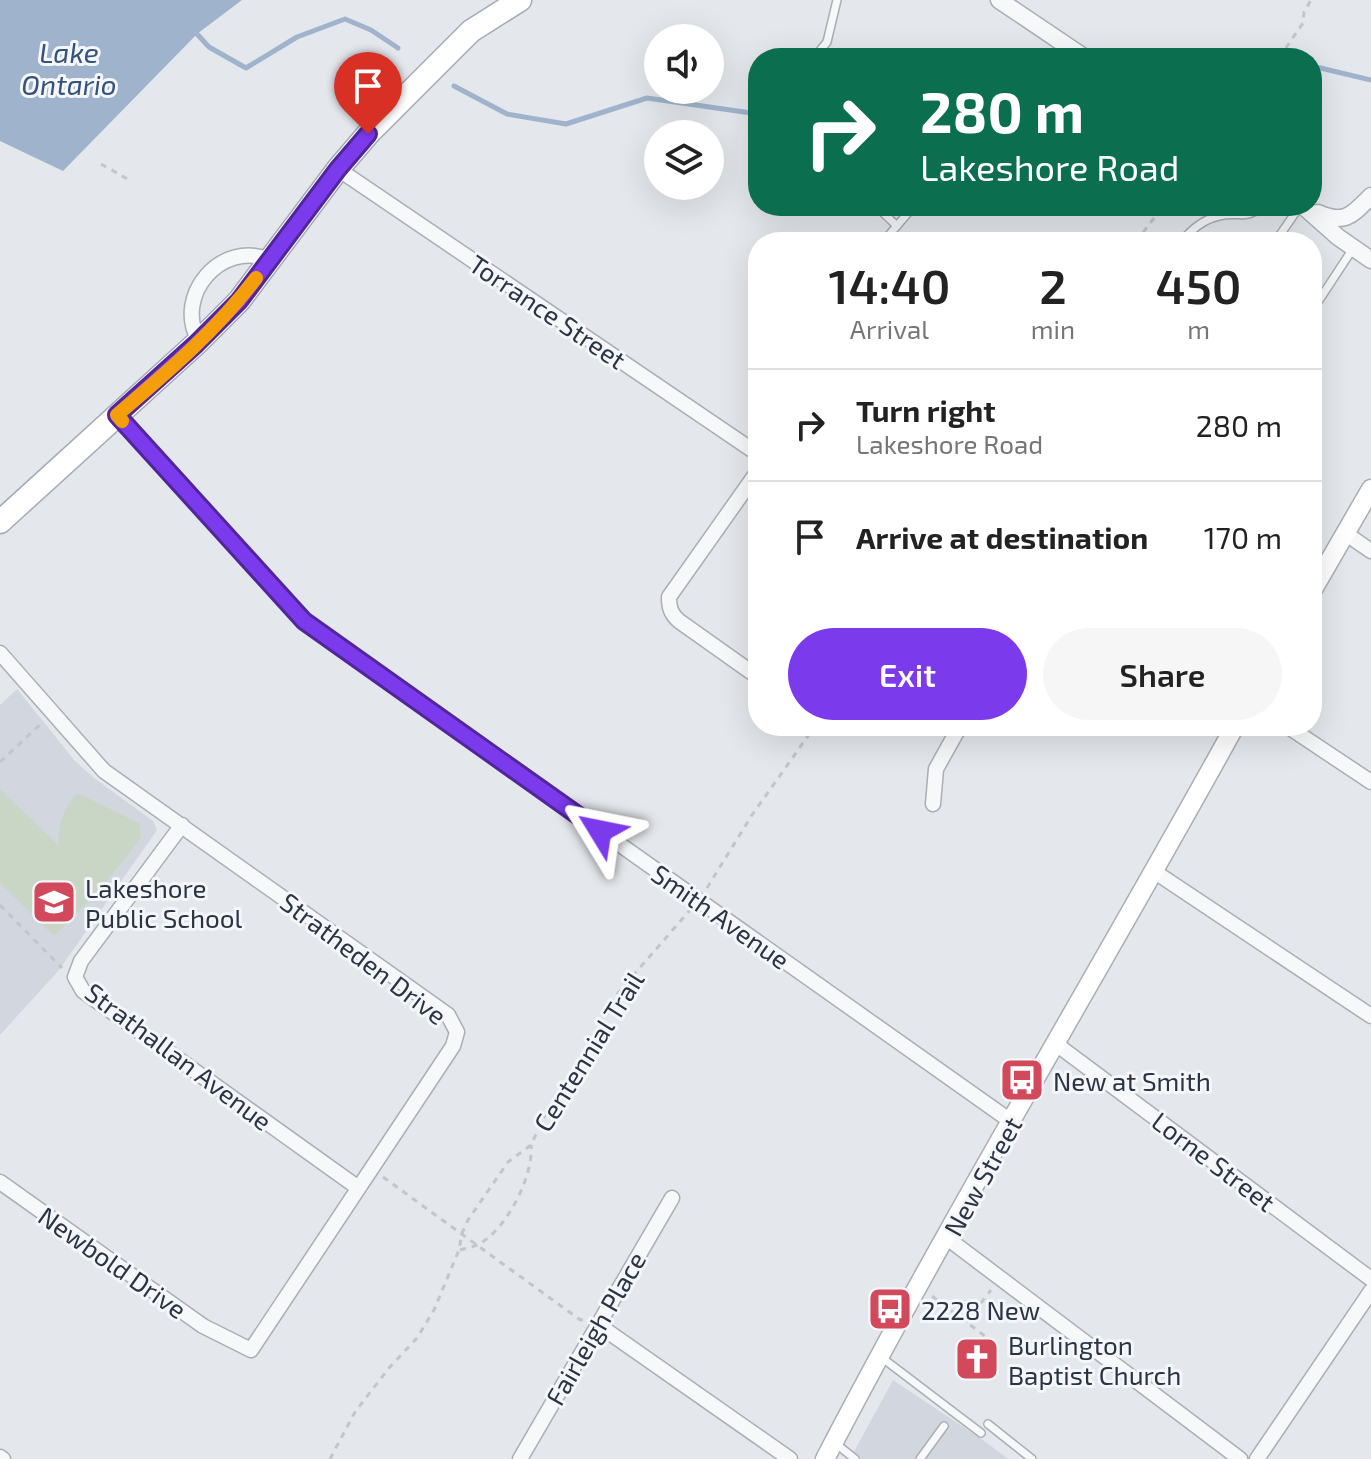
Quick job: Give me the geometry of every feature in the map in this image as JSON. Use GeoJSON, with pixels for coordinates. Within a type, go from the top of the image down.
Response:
{"type":"FeatureCollection","features":[{"type":"Feature","properties":{"kind":"main road"},"geometry":{"type":"LineString","coordinates":[[0,522],[239,301],[368,134],[471,31],[513,2]]}},
{"type":"Feature","properties":{"kind":"main road"},"geometry":{"type":"LineString","coordinates":[[1322,573],[1371,489]]}},
{"type":"Feature","properties":{"kind":"main road","name":"New Street"},"geometry":{"type":"LineString","coordinates":[[829,1451],[879,1356],[1230,736]]}},
{"type":"Feature","properties":{"kind":"street"},"geometry":{"type":"LineString","coordinates":[[1008,3],[1071,48]]}},
{"type":"Feature","properties":{"kind":"street","name":"Torrance Street"},"geometry":{"type":"LineString","coordinates":[[338,169],[748,447]]}},
{"type":"Feature","properties":{"kind":"street"},"geometry":{"type":"LineString","coordinates":[[1322,214],[1343,219],[1371,196]]}},
{"type":"Feature","properties":{"kind":"street"},"geometry":{"type":"LineString","coordinates":[[1315,216],[1371,260]]}},
{"type":"Feature","properties":{"kind":"street"},"geometry":{"type":"LineString","coordinates":[[199,341],[191,327],[190,316],[194,298],[210,272],[236,256],[256,254],[270,260]]}},
{"type":"Feature","properties":{"kind":"street","name":"Smith Avenue"},"geometry":{"type":"LineString","coordinates":[[117,415],[304,621],[1012,1122]]}},
{"type":"Feature","properties":{"kind":"street"},"geometry":{"type":"LineString","coordinates":[[748,485],[669,597],[669,605],[679,621],[748,670]]}},
{"type":"Feature","properties":{"kind":"street"},"geometry":{"type":"LineString","coordinates":[[1345,533],[1371,551]]}},
{"type":"Feature","properties":{"kind":"street","name":"Stratheden Drive"},"geometry":{"type":"LineString","coordinates":[[0,653],[104,771],[448,1015],[457,1032],[453,1046],[251,1350],[228,1339]]}},
{"type":"Feature","properties":{"kind":"street"},"geometry":{"type":"LineString","coordinates":[[933,804],[936,769],[954,736]]}},
{"type":"Feature","properties":{"kind":"street"},"geometry":{"type":"LineString","coordinates":[[1302,736],[1371,782]]}},
{"type":"Feature","properties":{"kind":"street","name":"Strathallan Avenue"},"geometry":{"type":"LineString","coordinates":[[182,825],[81,961],[75,977],[83,991],[357,1187]]}},
{"type":"Feature","properties":{"kind":"street"},"geometry":{"type":"LineString","coordinates":[[1155,872],[1371,1016]]}},
{"type":"Feature","properties":{"kind":"street","name":"Lorne Street"},"geometry":{"type":"LineString","coordinates":[[1056,1044],[1371,1279]]}},
{"type":"Feature","properties":{"kind":"street","name":"Newbold Drive"},"geometry":{"type":"LineString","coordinates":[[0,1182],[203,1326],[228,1339]]}},
{"type":"Feature","properties":{"kind":"street","name":"Fairleigh Place"},"geometry":{"type":"LineString","coordinates":[[520,1459],[672,1198]]}},
{"type":"Feature","properties":{"kind":"street"},"geometry":{"type":"LineString","coordinates":[[947,1238],[1240,1459]]}},
{"type":"Feature","properties":{"kind":"street"},"geometry":{"type":"LineString","coordinates":[[1257,1459],[1371,1291]]}},
{"type":"Feature","properties":{"kind":"street"},"geometry":{"type":"LineString","coordinates":[[597,1324],[790,1459]]}},
{"type":"Feature","properties":{"kind":"lane"},"geometry":{"type":"LineString","coordinates":[[822,48],[827,42],[837,0]]}},
{"type":"Feature","properties":{"kind":"lane"},"geometry":{"type":"LineString","coordinates":[[886,216],[897,226]]}},
{"type":"Feature","properties":{"kind":"lane"},"geometry":{"type":"LineString","coordinates":[[892,232],[906,216]]}},
{"type":"Feature","properties":{"kind":"lane"},"geometry":{"type":"LineString","coordinates":[[1189,232],[1219,216],[1251,216]]}},
{"type":"Feature","properties":{"kind":"lane"},"geometry":{"type":"LineString","coordinates":[[1283,232],[1295,216]]}},
{"type":"Feature","properties":{"kind":"lane"},"geometry":{"type":"LineString","coordinates":[[1322,296],[1353,248]]}},
{"type":"Feature","properties":{"kind":"lane"},"geometry":{"type":"LineString","coordinates":[[879,1356],[981,1433]]}},
{"type":"Feature","properties":{"kind":"lane"},"geometry":{"type":"LineString","coordinates":[[988,1424],[1032,1459]]}},
{"type":"Feature","properties":{"kind":"lane"},"geometry":{"type":"LineString","coordinates":[[920,1459],[944,1426]]}},
{"type":"Feature","properties":{"kind":"lane"},"geometry":{"type":"LineString","coordinates":[[829,1451],[855,1459]]}},
{"type":"Feature","properties":{"kind":"path"},"geometry":{"type":"LineString","coordinates":[[1286,48],[1303,23],[1304,12],[1311,0]]}},
{"type":"Feature","properties":{"kind":"path"},"geometry":{"type":"LineString","coordinates":[[101,164],[131,181]]}},
{"type":"Feature","properties":{"kind":"path"},"geometry":{"type":"LineString","coordinates":[[0,762],[53,714]]}},
{"type":"Feature","properties":{"kind":"path","name":"Centennial Trail"},"geometry":{"type":"LineString","coordinates":[[330,1459],[355,1412],[417,1338],[434,1310],[459,1250],[462,1233],[508,1162],[531,1145],[544,1117],[591,1045],[618,993],[699,900],[752,815],[808,736]]}},
{"type":"Feature","properties":{"kind":"path"},"geometry":{"type":"LineString","coordinates":[[0,905],[55,963],[75,977]]}},
{"type":"Feature","properties":{"kind":"path","name":"Centennial Trail"},"geometry":{"type":"LineString","coordinates":[[478,1245],[503,1221],[517,1197],[532,1158],[531,1145]]}},
{"type":"Feature","properties":{"kind":"path"},"geometry":{"type":"LineString","coordinates":[[372,1169],[579,1319],[597,1324]]}},
{"type":"Feature","properties":{"kind":"path"},"geometry":{"type":"LineString","coordinates":[[459,1250],[478,1245]]}},
{"type":"Feature","properties":{"kind":"path"},"geometry":{"type":"LineString","coordinates":[[966,1322],[1000,1278]]}},
{"type":"Feature","properties":{"kind":"path"},"geometry":{"type":"LineString","coordinates":[[919,1286],[990,1340]]}},
{"type":"Feature","properties":{"kind":"path"},"geometry":{"type":"LineString","coordinates":[[976,1310],[985,1316]]}},
{"type":"Feature","properties":{"kind":"shaded area","name":"Lakeshore Public School"},"geometry":{"type":"Polygon","coordinates":[[[17,689],[75,761],[153,821],[157,830],[59,970],[0,1035],[0,705],[17,689]]]}},
{"type":"Feature","properties":{"kind":"shaded area"},"geometry":{"type":"Polygon","coordinates":[[[893,1380],[987,1443],[1008,1459],[850,1459],[893,1380]]]}},
{"type":"Feature","properties":{"kind":"green space"},"geometry":{"type":"Polygon","coordinates":[[[0,789],[59,846],[62,818],[77,793],[139,823],[141,838],[102,887],[54,936],[0,883],[0,789]]]}},
{"type":"Feature","properties":{"kind":"water","name":"Lake Ontario"},"geometry":{"type":"Polygon","coordinates":[[[0,0],[242,0],[197,34],[63,171],[0,141],[0,0]]]}},
{"type":"Feature","properties":{"kind":"waterway"},"geometry":{"type":"LineString","coordinates":[[197,34],[209,47],[246,68],[297,37],[345,19],[371,30],[398,48]]}},
{"type":"Feature","properties":{"kind":"waterway"},"geometry":{"type":"LineString","coordinates":[[1322,68],[1371,80]]}},
{"type":"Feature","properties":{"kind":"waterway"},"geometry":{"type":"LineString","coordinates":[[454,86],[507,114],[566,124],[647,98],[748,113]]}},
{"type":"Feature","properties":{"kind":"slow traffic"},"geometry":{"type":"LineString","coordinates":[[122,421],[117,415],[196,344],[239,301],[256,278]]}},
{"type":"Feature","properties":{"kind":"place","name":"Lakeshore Public School"},"geometry":{"type":"Point","coordinates":[54,902]}},
{"type":"Feature","properties":{"kind":"place","name":"New at Smith"},"geometry":{"type":"Point","coordinates":[1022,1080]}},
{"type":"Feature","properties":{"kind":"place","name":"2228 New"},"geometry":{"type":"Point","coordinates":[890,1309]}},
{"type":"Feature","properties":{"kind":"place","name":"Burlington Baptist Church"},"geometry":{"type":"Point","coordinates":[977,1359]}},
{"type":"Feature","properties":{"kind":"route"},"geometry":{"type":"LineString","coordinates":[[368,134],[239,301],[157,381],[117,415],[304,621],[600,831]]}}]}
